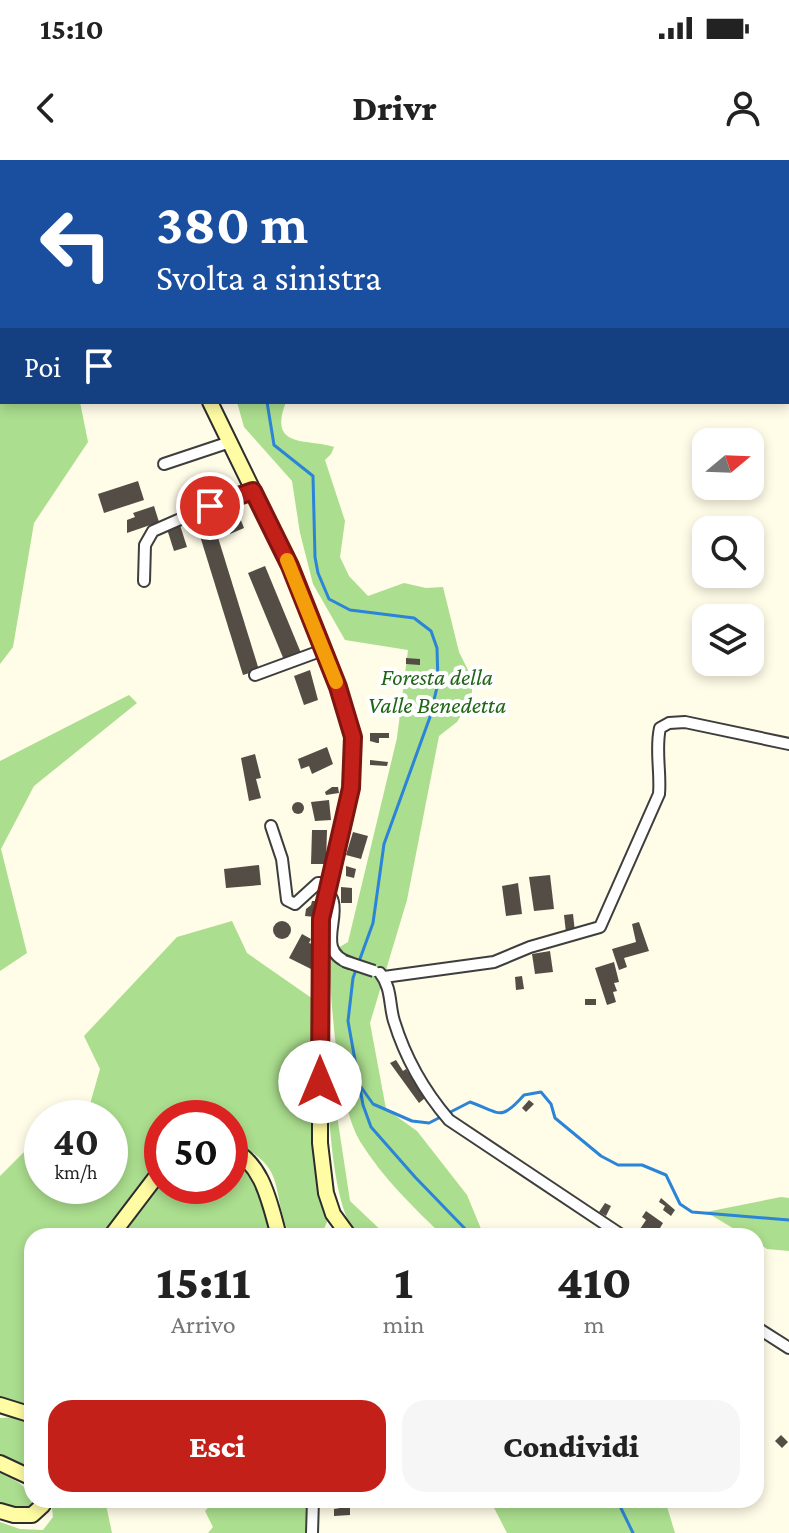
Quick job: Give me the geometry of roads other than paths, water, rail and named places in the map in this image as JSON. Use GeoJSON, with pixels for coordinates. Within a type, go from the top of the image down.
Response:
{"type":"FeatureCollection","features":[{"type":"Feature","properties":{"kind":"main road"},"geometry":{"type":"LineString","coordinates":[[211,404],[290,566],[349,722],[354,765],[351,788],[320,935],[320,1143],[326,1193],[333,1214],[343,1228]]}},
{"type":"Feature","properties":{"kind":"main road"},"geometry":{"type":"LineString","coordinates":[[248,1161],[258,1170],[276,1228]]}},
{"type":"Feature","properties":{"kind":"main road"},"geometry":{"type":"LineString","coordinates":[[117,1228],[144,1193]]}},
{"type":"Feature","properties":{"kind":"main road"},"geometry":{"type":"LineString","coordinates":[[0,1405],[24,1412]]}},
{"type":"Feature","properties":{"kind":"main road"},"geometry":{"type":"LineString","coordinates":[[0,1463],[24,1474]]}},
{"type":"Feature","properties":{"kind":"main road"},"geometry":{"type":"LineString","coordinates":[[0,1511],[32,1515],[40,1508]]}},
{"type":"Feature","properties":{"kind":"street"},"geometry":{"type":"LineString","coordinates":[[164,464],[230,442]]}},
{"type":"Feature","properties":{"kind":"street"},"geometry":{"type":"LineString","coordinates":[[144,581],[145,545],[153,531],[253,491]]}},
{"type":"Feature","properties":{"kind":"street"},"geometry":{"type":"LineString","coordinates":[[255,675],[323,650]]}},
{"type":"Feature","properties":{"kind":"street"},"geometry":{"type":"LineString","coordinates":[[271,826],[282,859],[287,900],[295,904],[318,883],[328,886],[334,904],[330,928],[332,947],[344,961],[379,974],[494,962],[530,947],[600,927],[659,794],[657,739],[660,728],[669,723],[685,722],[789,744]]}},
{"type":"Feature","properties":{"kind":"street"},"geometry":{"type":"LineString","coordinates":[[379,974],[390,992],[393,1018],[409,1060],[434,1103],[449,1120],[611,1228]]}},
{"type":"Feature","properties":{"kind":"street"},"geometry":{"type":"LineString","coordinates":[[764,1332],[789,1348]]}},
{"type":"Feature","properties":{"kind":"street"},"geometry":{"type":"LineString","coordinates":[[312,1533],[313,1508]]}},
{"type":"Feature","properties":{"kind":"waterway"},"geometry":{"type":"LineString","coordinates":[[267,404],[274,445],[313,476],[315,557],[329,599],[350,610],[414,618],[431,631],[437,648],[438,683],[430,717],[384,844],[373,923],[353,978],[348,1021],[363,1105],[371,1127],[464,1228]]}},
{"type":"Feature","properties":{"kind":"waterway"},"geometry":{"type":"LineString","coordinates":[[361,1087],[373,1104],[412,1121],[429,1123],[470,1102],[494,1112],[505,1112],[524,1095],[541,1092],[551,1104],[555,1118],[601,1156],[618,1165],[642,1165],[666,1175],[680,1204],[692,1212],[789,1220]]}},
{"type":"Feature","properties":{"kind":"waterway"},"geometry":{"type":"LineString","coordinates":[[621,1508],[633,1533]]}},
{"type":"Feature","properties":{"kind":"park label","name":"Foresta della Valle Benedetta"},"geometry":{"type":"Point","coordinates":[437,691]}}]}
